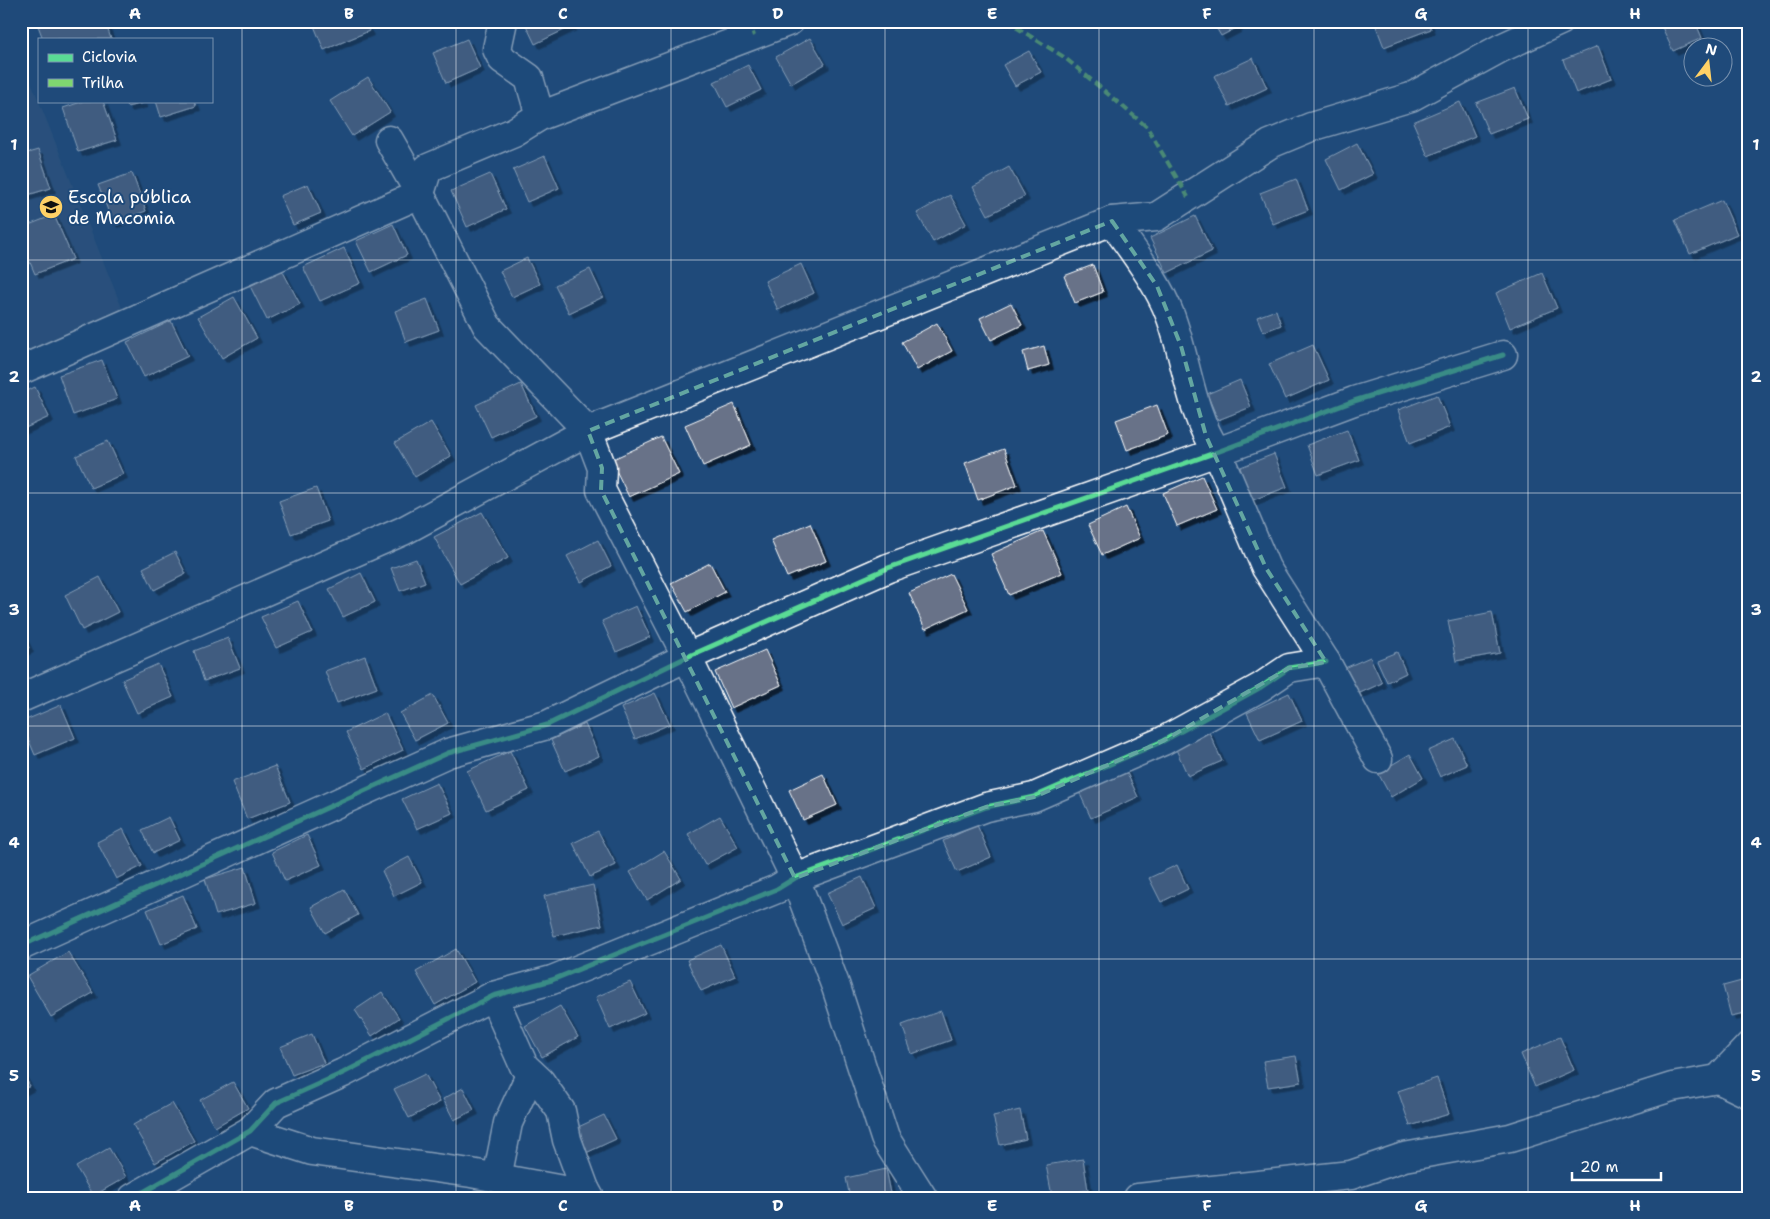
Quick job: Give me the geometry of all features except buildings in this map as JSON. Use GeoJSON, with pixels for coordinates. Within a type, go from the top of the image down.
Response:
{"type":"FeatureCollection","features":[{"type":"Feature","properties":{"kind":"street"},"geometry":{"type":"LineString","coordinates":[[503,21],[498,49],[502,59],[528,78],[540,116]]}},
{"type":"Feature","properties":{"kind":"street"},"geometry":{"type":"LineString","coordinates":[[21,370],[420,194],[428,168],[514,132],[540,116],[790,21]]}},
{"type":"Feature","properties":{"kind":"street"},"geometry":{"type":"LineString","coordinates":[[21,698],[403,531],[588,431],[1112,220],[1156,217],[1270,144],[1312,128],[1411,97],[1501,48],[1560,21]]}},
{"type":"Feature","properties":{"kind":"street"},"geometry":{"type":"LineString","coordinates":[[389,140],[420,194],[487,326],[588,431],[602,468],[601,490],[687,656],[795,878],[839,996],[885,1138],[924,1198]]}},
{"type":"Feature","properties":{"kind":"street"},"geometry":{"type":"LineString","coordinates":[[1112,220],[1157,286],[1180,346],[1206,436],[1217,452],[1266,568],[1326,662],[1378,758]]}},
{"type":"Feature","properties":{"kind":"street"},"geometry":{"type":"LineString","coordinates":[[21,946],[448,753],[547,725],[687,656],[888,568],[1217,452],[1354,401],[1503,355]]}},
{"type":"Feature","properties":{"kind":"street"},"geometry":{"type":"LineString","coordinates":[[133,1198],[250,1131],[276,1103],[343,1073],[493,996],[552,980],[777,889],[795,878],[986,806],[1034,797],[1163,742],[1261,687],[1289,668],[1326,662]]}},
{"type":"Feature","properties":{"kind":"street"},"geometry":{"type":"LineString","coordinates":[[250,1131],[312,1151],[381,1159],[587,1194],[567,1140],[562,1110],[540,1081],[524,1066],[493,996]]}},
{"type":"Feature","properties":{"kind":"street"},"geometry":{"type":"LineString","coordinates":[[1718,1079],[1749,1046]]}},
{"type":"Feature","properties":{"kind":"street"},"geometry":{"type":"LineString","coordinates":[[497,1178],[508,1123],[531,1073]]}},
{"type":"Feature","properties":{"kind":"street"},"geometry":{"type":"LineString","coordinates":[[1138,1198],[1207,1195],[1351,1175],[1404,1157],[1510,1138],[1672,1087],[1718,1079],[1749,1094]]}},
{"type":"Feature","properties":{"kind":"highlighted area"},"geometry":{"type":"Polygon","coordinates":[[[1112,221],[1157,286],[1181,346],[1206,436],[1266,568],[1326,662],[1289,668],[1163,741],[1034,797],[986,807],[795,878],[601,490],[602,468],[588,431],[1112,221]]]}},
{"type":"Feature","properties":{"kind":"shaded area","name":"Escola pública de Macomia"},"geometry":{"type":"Polygon","coordinates":[[[21,57],[124,313],[21,360],[21,57]]]}},
{"type":"Feature","properties":{"kind":"marked path"},"geometry":{"type":"LineString","coordinates":[[749,21],[754,36]]}},
{"type":"Feature","properties":{"kind":"marked path"},"geometry":{"type":"LineString","coordinates":[[1006,21],[1064,57],[1147,127],[1188,197]]}},
{"type":"Feature","properties":{"kind":"cycle path"},"geometry":{"type":"LineString","coordinates":[[21,946],[448,753],[547,725],[687,657],[888,568],[1217,452],[1354,401],[1503,355]]}},
{"type":"Feature","properties":{"kind":"cycle path"},"geometry":{"type":"LineString","coordinates":[[133,1198],[250,1131],[276,1103],[343,1073],[493,996],[552,980],[777,889],[795,878],[986,807],[1034,797],[1163,741],[1261,687],[1289,668],[1326,662]]}},
{"type":"Feature","properties":{"kind":"place","name":"Escola pública de Macomia"},"geometry":{"type":"Point","coordinates":[51,207]}}]}
